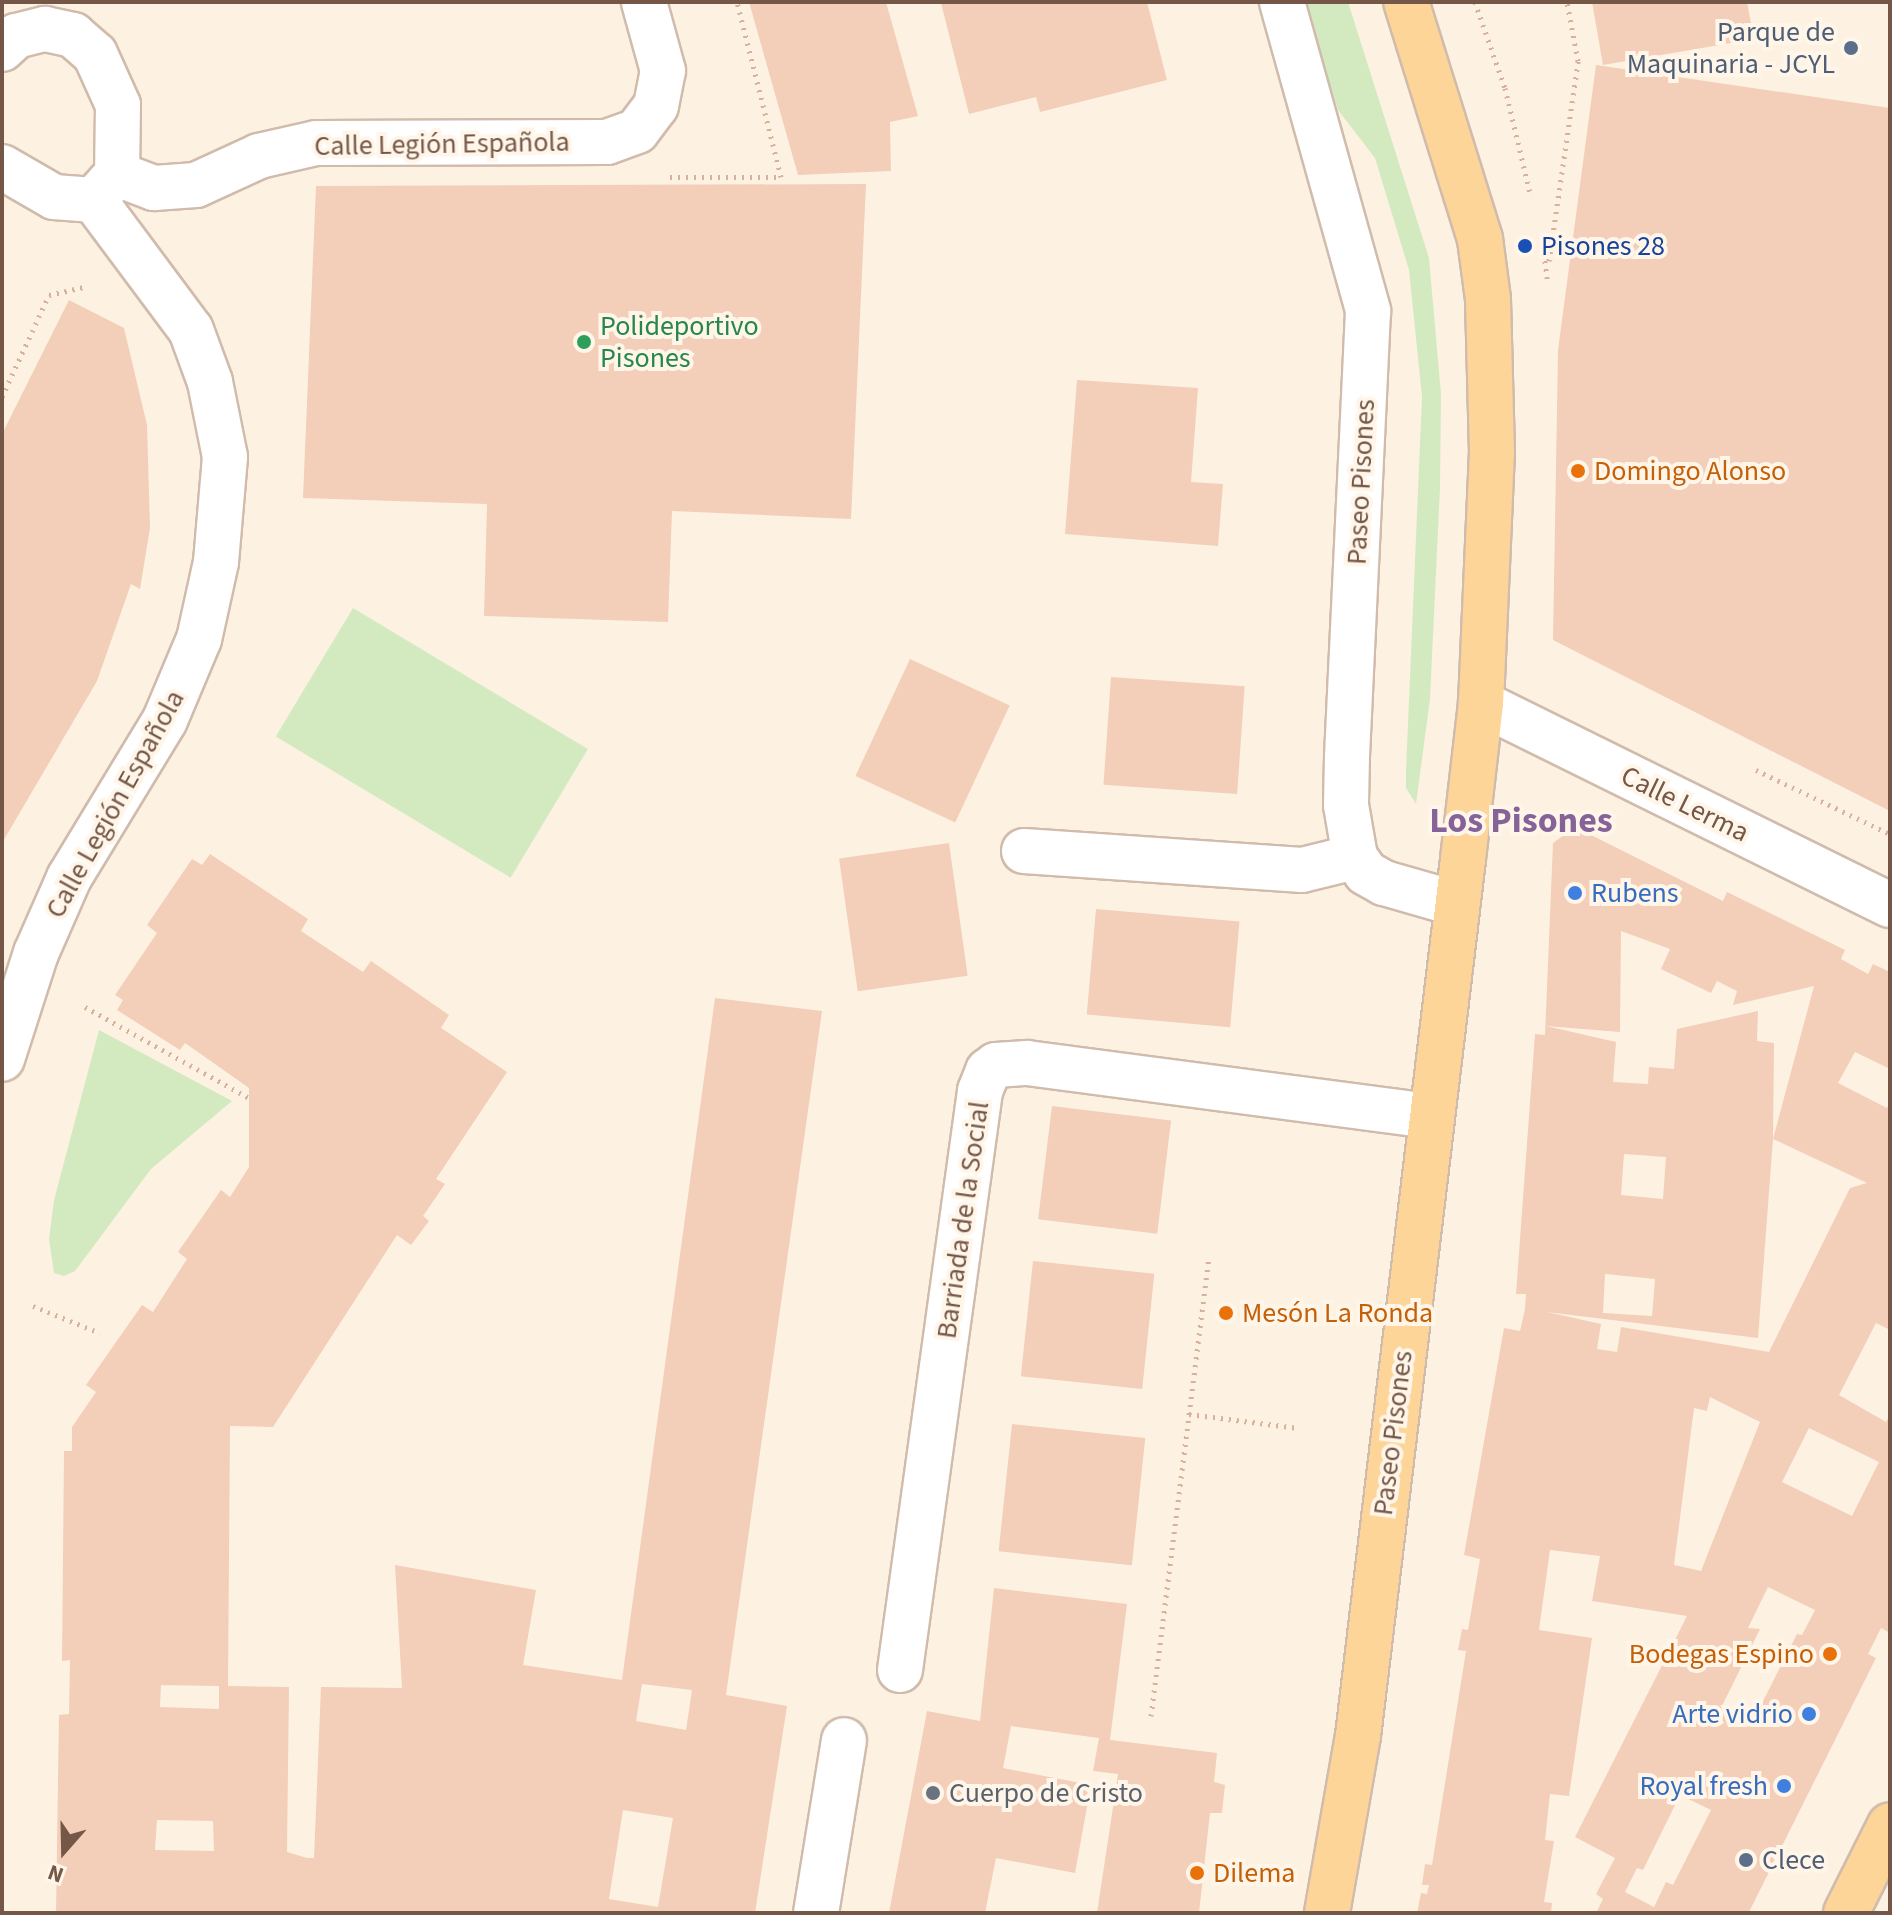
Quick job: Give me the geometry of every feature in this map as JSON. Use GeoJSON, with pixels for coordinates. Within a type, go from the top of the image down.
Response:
{"type":"FeatureCollection","features":[{"type":"Feature","properties":{"kind":"main road","name":"Paseo Pisones"},"geometry":{"type":"LineString","coordinates":[[1327,1913],[1358,1736],[1481,703],[1492,453],[1488,299],[1480,239],[1406,2]]}},
{"type":"Feature","properties":{"kind":"main road"},"geometry":{"type":"LineString","coordinates":[[1846,1913],[1890,1825]]}},
{"type":"Feature","properties":{"kind":"street","name":"Calle Legión Española"},"geometry":{"type":"LineString","coordinates":[[2,167],[54,197],[105,187],[196,185],[259,156],[316,143],[607,142],[637,131],[656,106],[663,71],[644,2]]}},
{"type":"Feature","properties":{"kind":"street","name":"Paseo Pisones"},"geometry":{"type":"LineString","coordinates":[[1282,2],[1368,311],[1347,756],[1346,805],[1355,857]]}},
{"type":"Feature","properties":{"kind":"street"},"geometry":{"type":"LineString","coordinates":[[2,49],[16,36],[45,29],[73,35],[95,54],[118,105],[105,187]]}},
{"type":"Feature","properties":{"kind":"street","name":"Calle Legión Española"},"geometry":{"type":"LineString","coordinates":[[2,1059],[36,953],[69,878],[171,706],[199,639],[216,562],[225,457],[210,382],[191,330],[105,187]]}},
{"type":"Feature","properties":{"kind":"street","name":"Calle Lerma"},"geometry":{"type":"LineString","coordinates":[[1481,703],[1890,905]]}},
{"type":"Feature","properties":{"kind":"street"},"geometry":{"type":"LineString","coordinates":[[1024,851],[1302,870],[1355,857],[1366,873],[1384,883],[1457,904]]}},
{"type":"Feature","properties":{"kind":"street","name":"Barriada de la Social"},"geometry":{"type":"LineString","coordinates":[[900,1670],[980,1091],[988,1071],[996,1065],[1027,1063],[1430,1116]]}},
{"type":"Feature","properties":{"kind":"street"},"geometry":{"type":"LineString","coordinates":[[816,1913],[844,1740]]}},
{"type":"Feature","properties":{"kind":"path"},"geometry":{"type":"LineString","coordinates":[[700,177],[781,177],[737,2]]}},
{"type":"Feature","properties":{"kind":"path"},"geometry":{"type":"LineString","coordinates":[[1475,2],[1505,88],[1533,206]]}},
{"type":"Feature","properties":{"kind":"path"},"geometry":{"type":"LineString","coordinates":[[1546,296],[1578,61],[1567,2]]}},
{"type":"Feature","properties":{"kind":"path"},"geometry":{"type":"LineString","coordinates":[[1541,236],[1548,266]]}},
{"type":"Feature","properties":{"kind":"path"},"geometry":{"type":"LineString","coordinates":[[2,397],[49,295],[91,284]]}},
{"type":"Feature","properties":{"kind":"path"},"geometry":{"type":"LineString","coordinates":[[1746,765],[1890,834]]}},
{"type":"Feature","properties":{"kind":"path"},"geometry":{"type":"LineString","coordinates":[[85,1007],[249,1098]]}},
{"type":"Feature","properties":{"kind":"path"},"geometry":{"type":"LineString","coordinates":[[1151,1716],[1209,1257]]}},
{"type":"Feature","properties":{"kind":"path"},"geometry":{"type":"LineString","coordinates":[[33,1306],[100,1333]]}},
{"type":"Feature","properties":{"kind":"path"},"geometry":{"type":"LineString","coordinates":[[1189,1414],[1298,1428]]}},
{"type":"Feature","properties":{"kind":"green space"},"geometry":{"type":"Polygon","coordinates":[[[1304,2],[1348,2],[1429,258],[1441,394],[1440,488],[1430,699],[1416,804],[1406,788],[1406,770],[1422,397],[1409,270],[1375,158],[1338,110],[1304,2]]]}},
{"type":"Feature","properties":{"kind":"green space"},"geometry":{"type":"Polygon","coordinates":[[[353,608],[588,749],[511,878],[276,737],[353,608]]]}},
{"type":"Feature","properties":{"kind":"green space"},"geometry":{"type":"Polygon","coordinates":[[[99,1030],[232,1101],[151,1169],[75,1271],[64,1276],[54,1273],[49,1239],[54,1200],[99,1030]]]}},
{"type":"Feature","properties":{"kind":"building"},"geometry":{"type":"Polygon","coordinates":[[[749,2],[886,2],[918,116],[890,122],[891,171],[798,175],[749,2]]]}},
{"type":"Feature","properties":{"kind":"building"},"geometry":{"type":"Polygon","coordinates":[[[1147,2],[1167,80],[1040,112],[1036,97],[969,114],[941,3],[1147,2]]]}},
{"type":"Feature","properties":{"kind":"building"},"geometry":{"type":"Polygon","coordinates":[[[1592,2],[1747,2],[1754,39],[1603,65],[1592,2]]]}},
{"type":"Feature","properties":{"kind":"building"},"geometry":{"type":"Polygon","coordinates":[[[1596,65],[1890,108],[1890,811],[1553,640],[1558,350],[1596,65]]]}},
{"type":"Feature","properties":{"kind":"building","name":"Polideportivo Pisones"},"geometry":{"type":"Polygon","coordinates":[[[866,184],[851,519],[672,511],[668,622],[484,616],[487,504],[303,498],[316,186],[866,184]]]}},
{"type":"Feature","properties":{"kind":"building"},"geometry":{"type":"Polygon","coordinates":[[[69,300],[124,328],[147,425],[150,528],[140,589],[131,584],[97,681],[2,843],[2,434],[69,300]]]}},
{"type":"Feature","properties":{"kind":"building"},"geometry":{"type":"Polygon","coordinates":[[[1077,380],[1198,388],[1191,482],[1223,484],[1218,546],[1065,534],[1077,380]]]}},
{"type":"Feature","properties":{"kind":"building"},"geometry":{"type":"Polygon","coordinates":[[[910,659],[1010,705],[955,822],[855,776],[910,659]]]}},
{"type":"Feature","properties":{"kind":"building"},"geometry":{"type":"Polygon","coordinates":[[[1111,677],[1245,686],[1237,794],[1103,785],[1111,677]]]}},
{"type":"Feature","properties":{"kind":"building"},"geometry":{"type":"Polygon","coordinates":[[[1575,827],[1723,901],[1727,892],[1845,950],[1841,959],[1868,974],[1873,964],[1890,972],[1890,1069],[1855,1052],[1838,1083],[1887,1108],[1890,1102],[1890,1330],[1876,1323],[1839,1395],[1886,1422],[1890,1415],[1890,1633],[1881,1628],[1868,1654],[1876,1658],[1749,1912],[1596,1913],[1603,1899],[1596,1894],[1615,1858],[1575,1837],[1687,1616],[1592,1601],[1600,1556],[1550,1550],[1539,1630],[1592,1638],[1569,1796],[1550,1794],[1545,1840],[1554,1841],[1544,1902],[1552,1903],[1551,1913],[1417,1913],[1421,1893],[1427,1894],[1429,1885],[1422,1885],[1425,1864],[1432,1865],[1466,1651],[1458,1650],[1462,1629],[1468,1630],[1480,1559],[1464,1555],[1504,1328],[1520,1331],[1525,1309],[1526,1294],[1516,1294],[1535,1034],[1545,1035],[1553,843],[1575,827]],[[1621,931],[1620,1032],[1546,1026],[1616,1042],[1613,1082],[1648,1084],[1649,1067],[1674,1069],[1677,1029],[1758,1011],[1757,1041],[1774,1043],[1773,1139],[1814,986],[1733,1005],[1737,991],[1717,981],[1711,993],[1661,969],[1670,949],[1621,931]],[[1773,1139],[1758,1338],[1547,1312],[1601,1324],[1597,1349],[1617,1352],[1621,1327],[1769,1352],[1850,1188],[1867,1183],[1773,1139]],[[1624,1154],[1621,1195],[1663,1199],[1666,1157],[1624,1154]],[[1605,1274],[1603,1313],[1652,1316],[1655,1279],[1605,1274]],[[1710,1397],[1707,1411],[1694,1408],[1674,1565],[1701,1571],[1760,1422],[1710,1397]],[[1809,1428],[1782,1482],[1852,1516],[1879,1462],[1809,1428]],[[1768,1587],[1748,1628],[1760,1629],[1722,1706],[1753,1721],[1797,1634],[1802,1635],[1815,1610],[1768,1587]],[[1680,1795],[1643,1870],[1637,1868],[1625,1892],[1654,1907],[1666,1882],[1673,1885],[1711,1810],[1680,1795]]]}},
{"type":"Feature","properties":{"kind":"building"},"geometry":{"type":"Polygon","coordinates":[[[949,843],[968,976],[858,991],[839,858],[949,843]]]}},
{"type":"Feature","properties":{"kind":"building"},"geometry":{"type":"Polygon","coordinates":[[[210,854],[308,919],[301,931],[363,972],[371,961],[449,1015],[441,1028],[507,1072],[436,1179],[445,1184],[423,1216],[429,1221],[411,1245],[397,1235],[273,1427],[230,1426],[228,1686],[289,1687],[287,1852],[307,1858],[314,1858],[321,1687],[402,1688],[395,1565],[536,1590],[523,1665],[622,1680],[715,998],[822,1011],[726,1695],[787,1706],[755,1913],[56,1913],[59,1715],[69,1714],[70,1660],[62,1661],[64,1451],[72,1451],[72,1427],[96,1392],[86,1385],[142,1305],[153,1312],[187,1259],[178,1252],[221,1190],[230,1197],[249,1167],[249,1088],[185,1043],[180,1050],[117,1010],[123,1000],[115,995],[157,933],[147,925],[192,859],[202,865],[210,854]],[[642,1684],[636,1721],[686,1730],[692,1690],[642,1684]],[[161,1685],[160,1707],[219,1709],[219,1686],[161,1685]],[[623,1810],[609,1899],[658,1907],[673,1818],[623,1810]],[[157,1820],[155,1850],[214,1851],[213,1821],[157,1820]]]}},
{"type":"Feature","properties":{"kind":"building"},"geometry":{"type":"Polygon","coordinates":[[[1096,909],[1239,922],[1230,1027],[1087,1015],[1096,909]]]}},
{"type":"Feature","properties":{"kind":"building"},"geometry":{"type":"Polygon","coordinates":[[[1052,1106],[1171,1121],[1157,1234],[1038,1219],[1052,1106]]]}},
{"type":"Feature","properties":{"kind":"building"},"geometry":{"type":"Polygon","coordinates":[[[1033,1261],[1154,1274],[1142,1389],[1021,1376],[1033,1261]]]}},
{"type":"Feature","properties":{"kind":"building"},"geometry":{"type":"Polygon","coordinates":[[[1012,1424],[1145,1438],[1132,1565],[999,1551],[1012,1424]]]}},
{"type":"Feature","properties":{"kind":"building"},"geometry":{"type":"Polygon","coordinates":[[[994,1588],[1127,1604],[1110,1740],[1217,1753],[1214,1782],[1225,1785],[1222,1813],[1210,1813],[1199,1913],[1097,1913],[1118,1774],[1093,1771],[1099,1738],[1011,1726],[1003,1768],[1091,1785],[1075,1873],[996,1858],[985,1913],[889,1913],[927,1711],[980,1721],[994,1588]]]}},
{"type":"Feature","properties":{"kind":"place","name":"Parque de Maquinaria - JCYL"},"geometry":{"type":"Point","coordinates":[1851,48]}},
{"type":"Feature","properties":{"kind":"place","name":"Pisones 28"},"geometry":{"type":"Point","coordinates":[1525,246]}},
{"type":"Feature","properties":{"kind":"place","name":"Polideportivo Pisones"},"geometry":{"type":"Point","coordinates":[584,342]}},
{"type":"Feature","properties":{"kind":"place","name":"Domingo Alonso"},"geometry":{"type":"Point","coordinates":[1578,471]}},
{"type":"Feature","properties":{"kind":"place","name":"Rubens"},"geometry":{"type":"Point","coordinates":[1575,893]}},
{"type":"Feature","properties":{"kind":"place","name":"Mesón La Ronda"},"geometry":{"type":"Point","coordinates":[1226,1313]}},
{"type":"Feature","properties":{"kind":"place","name":"Bodegas Espino"},"geometry":{"type":"Point","coordinates":[1830,1654]}},
{"type":"Feature","properties":{"kind":"place","name":"Arte vidrio"},"geometry":{"type":"Point","coordinates":[1809,1714]}},
{"type":"Feature","properties":{"kind":"place","name":"Royal fresh"},"geometry":{"type":"Point","coordinates":[1784,1786]}},
{"type":"Feature","properties":{"kind":"place","name":"Cuerpo de Cristo"},"geometry":{"type":"Point","coordinates":[933,1793]}},
{"type":"Feature","properties":{"kind":"place","name":"Clece"},"geometry":{"type":"Point","coordinates":[1746,1860]}},
{"type":"Feature","properties":{"kind":"place","name":"Dilema"},"geometry":{"type":"Point","coordinates":[1197,1873]}},
{"type":"Feature","properties":{"kind":"district","name":"Los Pisones"},"geometry":{"type":"Point","coordinates":[1521,821]}}]}
